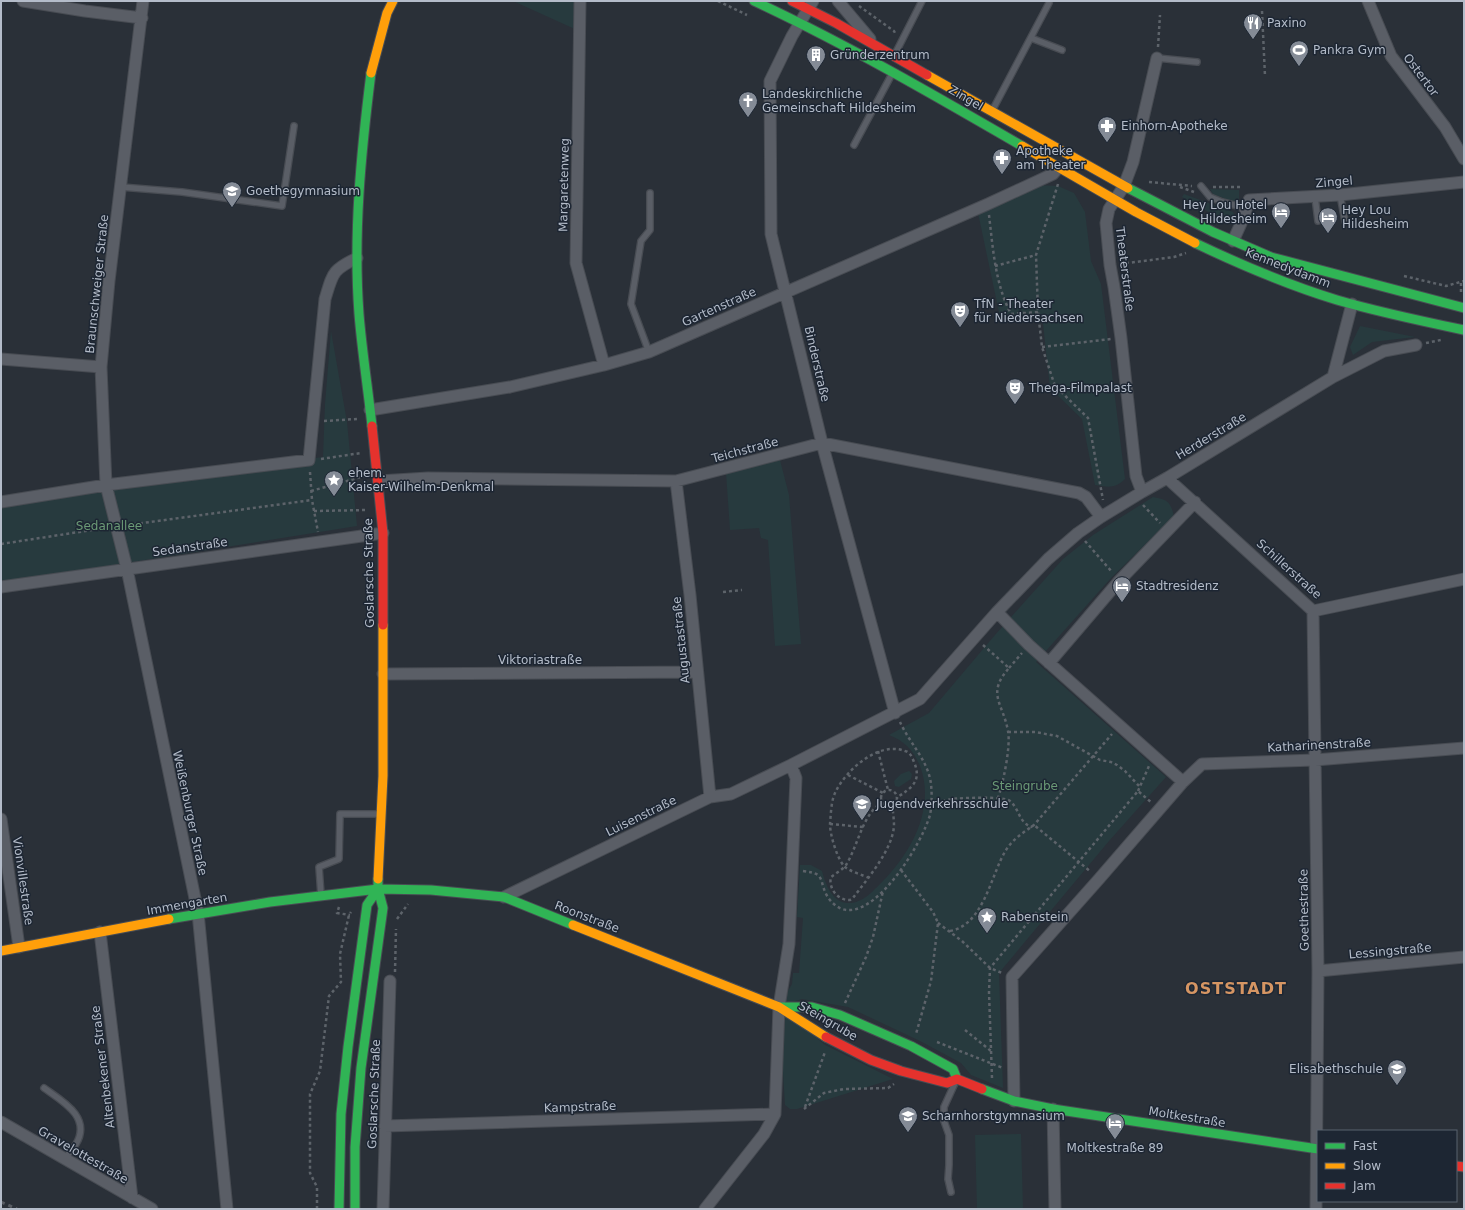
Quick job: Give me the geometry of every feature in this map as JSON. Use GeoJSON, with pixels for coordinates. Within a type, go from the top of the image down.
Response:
{"type":"FeatureCollection","features":[{"type":"Feature","properties":{"kind":"main road","name":"Goslarsche Straße"},"geometry":{"type":"LineString","coordinates":[[378,889],[382,814],[383,533],[376,452],[359,315],[358,212],[363,139],[371,70],[387,13],[393,1]]}},
{"type":"Feature","properties":{"kind":"main road","name":"Zingel"},"geometry":{"type":"LineString","coordinates":[[754,1],[801,22],[893,72],[1059,172],[1114,200]]}},
{"type":"Feature","properties":{"kind":"main road","name":"Zingel"},"geometry":{"type":"LineString","coordinates":[[792,1],[811,5],[876,46],[1124,186]]}},
{"type":"Feature","properties":{"kind":"main road","name":"Kennedydamm"},"geometry":{"type":"LineString","coordinates":[[1124,186],[1213,232],[1271,257],[1464,308]]}},
{"type":"Feature","properties":{"kind":"main road","name":"Kennedydamm"},"geometry":{"type":"LineString","coordinates":[[1114,200],[1177,234],[1229,258],[1298,286],[1352,304],[1464,330]]}},
{"type":"Feature","properties":{"kind":"main road","name":"Immengarten"},"geometry":{"type":"LineString","coordinates":[[1,951],[198,914],[378,889]]}},
{"type":"Feature","properties":{"kind":"main road","name":"Roonstraße"},"geometry":{"type":"LineString","coordinates":[[378,889],[431,890],[504,897],[778,1007]]}},
{"type":"Feature","properties":{"kind":"main road"},"geometry":{"type":"LineString","coordinates":[[339,1209],[341,1114],[348,1047],[367,905],[378,889]]}},
{"type":"Feature","properties":{"kind":"main road"},"geometry":{"type":"LineString","coordinates":[[355,1209],[355,1147],[361,1068],[383,908],[378,889]]}},
{"type":"Feature","properties":{"kind":"main road","name":"Steingrube"},"geometry":{"type":"LineString","coordinates":[[778,1007],[812,1007],[840,1015],[911,1046],[953,1069],[957,1079]]}},
{"type":"Feature","properties":{"kind":"main road","name":"Steingrube"},"geometry":{"type":"LineString","coordinates":[[778,1007],[830,1039],[871,1060],[901,1071],[947,1082],[957,1079],[1014,1101],[1053,1109]]}},
{"type":"Feature","properties":{"kind":"main road","name":"Moltkestraße"},"geometry":{"type":"LineString","coordinates":[[1053,1109],[1317,1149]]}},
{"type":"Feature","properties":{"kind":"street"},"geometry":{"type":"LineString","coordinates":[[23,1],[142,18]]}},
{"type":"Feature","properties":{"kind":"street","name":"Braunschweiger Straße"},"geometry":{"type":"LineString","coordinates":[[127,569],[106,485],[100,367],[143,1]]}},
{"type":"Feature","properties":{"kind":"street","name":"Margaretenweg"},"geometry":{"type":"LineString","coordinates":[[580,1],[576,263],[604,365]]}},
{"type":"Feature","properties":{"kind":"street","name":"Zingel"},"geometry":{"type":"LineString","coordinates":[[838,1],[876,46]]}},
{"type":"Feature","properties":{"kind":"street","name":"Ostertor"},"geometry":{"type":"LineString","coordinates":[[1368,1],[1391,56],[1445,127],[1464,159]]}},
{"type":"Feature","properties":{"kind":"street"},"geometry":{"type":"LineString","coordinates":[[801,22],[811,5]]}},
{"type":"Feature","properties":{"kind":"street","name":"Binderstraße"},"geometry":{"type":"LineString","coordinates":[[801,22],[792,36],[770,81],[771,234],[822,443],[896,713]]}},
{"type":"Feature","properties":{"kind":"street","name":"Theaterstraße"},"geometry":{"type":"LineString","coordinates":[[1138,494],[1121,338],[1110,265],[1106,223],[1109,209],[1124,186],[1133,162],[1157,58]]}},
{"type":"Feature","properties":{"kind":"street","name":"Gartenstraße"},"geometry":{"type":"LineString","coordinates":[[371,414],[510,387],[604,365],[649,352],[1059,172]]}},
{"type":"Feature","properties":{"kind":"street","name":"Zingel"},"geometry":{"type":"LineString","coordinates":[[1246,208],[1249,200],[1340,195],[1464,182]]}},
{"type":"Feature","properties":{"kind":"street"},"geometry":{"type":"LineString","coordinates":[[1234,241],[1246,208]]}},
{"type":"Feature","properties":{"kind":"street"},"geometry":{"type":"LineString","coordinates":[[1,502],[106,485],[309,460],[325,299],[332,277],[340,266],[358,258]]}},
{"type":"Feature","properties":{"kind":"street"},"geometry":{"type":"LineString","coordinates":[[1333,377],[1352,304]]}},
{"type":"Feature","properties":{"kind":"street","name":"Herderstraße"},"geometry":{"type":"LineString","coordinates":[[1104,516],[1333,377],[1384,351],[1416,345]]}},
{"type":"Feature","properties":{"kind":"street"},"geometry":{"type":"LineString","coordinates":[[1,359],[100,367]]}},
{"type":"Feature","properties":{"kind":"street","name":"Teichstraße"},"geometry":{"type":"LineString","coordinates":[[378,477],[676,481],[822,443],[1079,493],[1086,497],[1104,516]]}},
{"type":"Feature","properties":{"kind":"street","name":"Schillerstraße"},"geometry":{"type":"LineString","coordinates":[[1168,478],[1313,611],[1464,579]]}},
{"type":"Feature","properties":{"kind":"street","name":"Augustastraße"},"geometry":{"type":"LineString","coordinates":[[676,481],[690,595],[710,797]]}},
{"type":"Feature","properties":{"kind":"street"},"geometry":{"type":"LineString","coordinates":[[1049,662],[1119,581],[1195,502]]}},
{"type":"Feature","properties":{"kind":"street"},"geometry":{"type":"LineString","coordinates":[[791,765],[920,700],[974,637],[1048,559],[1078,533],[1104,516]]}},
{"type":"Feature","properties":{"kind":"street","name":"Sedanstraße"},"geometry":{"type":"LineString","coordinates":[[1,587],[383,533]]}},
{"type":"Feature","properties":{"kind":"street","name":"Weißenburger Straße"},"geometry":{"type":"LineString","coordinates":[[127,569],[198,914],[227,1209]]}},
{"type":"Feature","properties":{"kind":"street","name":"Goethestraße"},"geometry":{"type":"LineString","coordinates":[[1313,611],[1318,971],[1317,1130]]}},
{"type":"Feature","properties":{"kind":"street"},"geometry":{"type":"LineString","coordinates":[[997,612],[1029,645],[1183,782],[1012,977],[1014,1101]]}},
{"type":"Feature","properties":{"kind":"street","name":"Viktoriastraße"},"geometry":{"type":"LineString","coordinates":[[383,674],[697,672]]}},
{"type":"Feature","properties":{"kind":"street","name":"Katharinenstraße"},"geometry":{"type":"LineString","coordinates":[[1183,782],[1202,764],[1315,760],[1464,748]]}},
{"type":"Feature","properties":{"kind":"street","name":"Luisenstraße"},"geometry":{"type":"LineString","coordinates":[[504,897],[710,797],[731,794],[791,765]]}},
{"type":"Feature","properties":{"kind":"street","name":"Steingrube"},"geometry":{"type":"LineString","coordinates":[[775,1114],[778,1007],[788,944],[792,871],[796,778],[791,765]]}},
{"type":"Feature","properties":{"kind":"street","name":"Vionvillestraße"},"geometry":{"type":"LineString","coordinates":[[1,819],[18,947]]}},
{"type":"Feature","properties":{"kind":"street","name":"Altenbekener Straße"},"geometry":{"type":"LineString","coordinates":[[100,932],[132,1198]]}},
{"type":"Feature","properties":{"kind":"street","name":"Lessingstraße"},"geometry":{"type":"LineString","coordinates":[[1318,971],[1464,957]]}},
{"type":"Feature","properties":{"kind":"street","name":"Goslarsche Straße"},"geometry":{"type":"LineString","coordinates":[[384,1209],[390,981]]}},
{"type":"Feature","properties":{"kind":"street"},"geometry":{"type":"LineString","coordinates":[[1053,1109],[1055,1209]]}},
{"type":"Feature","properties":{"kind":"street"},"geometry":{"type":"LineString","coordinates":[[705,1209],[764,1134],[775,1114]]}},
{"type":"Feature","properties":{"kind":"street","name":"Kampstraße"},"geometry":{"type":"LineString","coordinates":[[385,1126],[775,1114]]}},
{"type":"Feature","properties":{"kind":"street","name":"Gravelottestraße"},"geometry":{"type":"LineString","coordinates":[[1,1122],[152,1209]]}},
{"type":"Feature","properties":{"kind":"street","name":"Goethestraße"},"geometry":{"type":"LineString","coordinates":[[1316,1209],[1317,1149]]}},
{"type":"Feature","properties":{"kind":"lane"},"geometry":{"type":"LineString","coordinates":[[894,56],[922,1]]}},
{"type":"Feature","properties":{"kind":"lane"},"geometry":{"type":"LineString","coordinates":[[992,111],[1049,3]]}},
{"type":"Feature","properties":{"kind":"lane"},"geometry":{"type":"LineString","coordinates":[[1031,38],[1062,50]]}},
{"type":"Feature","properties":{"kind":"lane"},"geometry":{"type":"LineString","coordinates":[[1157,58],[1197,62]]}},
{"type":"Feature","properties":{"kind":"lane"},"geometry":{"type":"LineString","coordinates":[[854,145],[893,72]]}},
{"type":"Feature","properties":{"kind":"lane"},"geometry":{"type":"LineString","coordinates":[[121,188],[182,192],[282,206],[294,126]]}},
{"type":"Feature","properties":{"kind":"lane"},"geometry":{"type":"LineString","coordinates":[[1202,186],[1210,197],[1222,202],[1246,208]]}},
{"type":"Feature","properties":{"kind":"lane"},"geometry":{"type":"LineString","coordinates":[[649,352],[631,304],[641,242],[650,230],[650,193]]}},
{"type":"Feature","properties":{"kind":"lane"},"geometry":{"type":"LineString","coordinates":[[1340,195],[1345,221]]}},
{"type":"Feature","properties":{"kind":"lane"},"geometry":{"type":"LineString","coordinates":[[1315,197],[1318,221]]}},
{"type":"Feature","properties":{"kind":"lane"},"geometry":{"type":"LineString","coordinates":[[321,896],[319,867],[339,859],[340,814],[382,814]]}},
{"type":"Feature","properties":{"kind":"lane"},"geometry":{"type":"LineString","coordinates":[[951,1192],[948,1179],[949,1134],[944,1121],[944,1106],[957,1079]]}},
{"type":"Feature","properties":{"kind":"lane"},"geometry":{"type":"LineString","coordinates":[[44,1088],[69,1107],[76,1114],[80,1122],[80,1132],[77,1143],[65,1159]]}},
{"type":"Feature","properties":{"kind":"path"},"geometry":{"type":"LineString","coordinates":[[858,5],[894,31],[900,44]]}},
{"type":"Feature","properties":{"kind":"path"},"geometry":{"type":"LineString","coordinates":[[1262,11],[1265,76]]}},
{"type":"Feature","properties":{"kind":"path"},"geometry":{"type":"LineString","coordinates":[[1157,58],[1160,15]]}},
{"type":"Feature","properties":{"kind":"path"},"geometry":{"type":"LineString","coordinates":[[1059,172],[1036,255],[1038,312],[1042,347],[1055,386],[1088,418],[1104,516]]}},
{"type":"Feature","properties":{"kind":"path"},"geometry":{"type":"LineString","coordinates":[[1154,186],[1147,182],[1175,185],[1243,187]]}},
{"type":"Feature","properties":{"kind":"path"},"geometry":{"type":"LineString","coordinates":[[988,204],[995,266],[1002,295],[1011,314],[1038,312]]}},
{"type":"Feature","properties":{"kind":"path"},"geometry":{"type":"LineString","coordinates":[[1110,265],[1174,257],[1186,253]]}},
{"type":"Feature","properties":{"kind":"path"},"geometry":{"type":"LineString","coordinates":[[995,266],[1036,255]]}},
{"type":"Feature","properties":{"kind":"path"},"geometry":{"type":"LineString","coordinates":[[1402,275],[1446,286],[1464,281]]}},
{"type":"Feature","properties":{"kind":"path"},"geometry":{"type":"LineString","coordinates":[[1042,347],[1121,338]]}},
{"type":"Feature","properties":{"kind":"path"},"geometry":{"type":"LineString","coordinates":[[1416,345],[1446,339]]}},
{"type":"Feature","properties":{"kind":"path"},"geometry":{"type":"LineString","coordinates":[[314,421],[371,414]]}},
{"type":"Feature","properties":{"kind":"path"},"geometry":{"type":"LineString","coordinates":[[319,542],[312,500],[309,460],[376,452]]}},
{"type":"Feature","properties":{"kind":"path"},"geometry":{"type":"LineString","coordinates":[[311,491],[378,477]]}},
{"type":"Feature","properties":{"kind":"path"},"geometry":{"type":"LineString","coordinates":[[1138,494],[1168,531]]}},
{"type":"Feature","properties":{"kind":"path"},"geometry":{"type":"LineString","coordinates":[[1,544],[312,500]]}},
{"type":"Feature","properties":{"kind":"path"},"geometry":{"type":"LineString","coordinates":[[314,511],[381,510]]}},
{"type":"Feature","properties":{"kind":"path"},"geometry":{"type":"LineString","coordinates":[[1078,533],[1119,581]]}},
{"type":"Feature","properties":{"kind":"path"},"geometry":{"type":"LineString","coordinates":[[723,592],[742,590]]}},
{"type":"Feature","properties":{"kind":"path"},"geometry":{"type":"LineString","coordinates":[[974,637],[1009,668]]}},
{"type":"Feature","properties":{"kind":"path"},"geometry":{"type":"LineString","coordinates":[[998,798],[1002,785],[1008,732],[996,691],[1001,679],[1029,645]]}},
{"type":"Feature","properties":{"kind":"path"},"geometry":{"type":"LineString","coordinates":[[792,871],[811,872],[818,876],[821,879],[827,895],[832,902],[846,910],[860,908],[870,903],[901,870],[918,843],[928,820],[932,805],[931,783],[926,767],[919,752],[906,734],[896,713]]}},
{"type":"Feature","properties":{"kind":"path"},"geometry":{"type":"LineString","coordinates":[[950,931],[955,930],[971,919],[992,884],[1007,850],[1023,832],[1034,825],[1119,726]]}},
{"type":"Feature","properties":{"kind":"path"},"geometry":{"type":"LineString","coordinates":[[1008,732],[1035,732],[1051,734],[1064,739],[1100,760],[1118,765],[1140,787]]}},
{"type":"Feature","properties":{"kind":"path"},"geometry":{"type":"LineString","coordinates":[[869,878],[845,867],[832,841],[830,824],[832,801],[835,793],[848,775],[860,763],[878,751],[902,750],[909,753],[913,759],[917,774],[916,780],[910,788],[896,798],[896,802],[892,805]]}},
{"type":"Feature","properties":{"kind":"path"},"geometry":{"type":"LineString","coordinates":[[878,751],[888,790]]}},
{"type":"Feature","properties":{"kind":"path"},"geometry":{"type":"LineString","coordinates":[[992,1092],[989,992],[990,968],[1138,791],[1154,757]]}},
{"type":"Feature","properties":{"kind":"path"},"geometry":{"type":"LineString","coordinates":[[848,775],[883,793]]}},
{"type":"Feature","properties":{"kind":"path"},"geometry":{"type":"LineString","coordinates":[[892,805],[887,805],[883,802],[881,797],[883,793],[888,790],[893,791],[896,798]]}},
{"type":"Feature","properties":{"kind":"path"},"geometry":{"type":"LineString","coordinates":[[1138,791],[1160,810]]}},
{"type":"Feature","properties":{"kind":"path"},"geometry":{"type":"LineString","coordinates":[[932,805],[951,799],[998,798],[1009,800],[1025,824],[1031,827],[1034,825],[1099,879]]}},
{"type":"Feature","properties":{"kind":"path"},"geometry":{"type":"LineString","coordinates":[[883,802],[876,806],[866,818],[855,849],[845,867],[831,877],[830,885],[835,893],[842,899],[850,900],[853,898],[869,878],[891,840],[894,822],[892,805]]}},
{"type":"Feature","properties":{"kind":"path"},"geometry":{"type":"LineString","coordinates":[[830,824],[864,827]]}},
{"type":"Feature","properties":{"kind":"path"},"geometry":{"type":"LineString","coordinates":[[901,870],[933,912],[938,923],[931,981],[922,1015],[911,1046]]}},
{"type":"Feature","properties":{"kind":"path"},"geometry":{"type":"LineString","coordinates":[[317,1209],[317,1188],[310,1173],[310,1094],[320,1071],[329,996],[342,982],[340,954],[349,915]]}},
{"type":"Feature","properties":{"kind":"path"},"geometry":{"type":"LineString","coordinates":[[390,981],[395,978],[396,919]]}},
{"type":"Feature","properties":{"kind":"path"},"geometry":{"type":"LineString","coordinates":[[938,923],[950,931],[990,968],[1012,977]]}},
{"type":"Feature","properties":{"kind":"path"},"geometry":{"type":"LineString","coordinates":[[965,1030],[991,1051]]}},
{"type":"Feature","properties":{"kind":"path"},"geometry":{"type":"LineString","coordinates":[[916,1034],[922,1037]]}},
{"type":"Feature","properties":{"kind":"path"},"geometry":{"type":"LineString","coordinates":[[935,1042],[1014,1072]]}},
{"type":"Feature","properties":{"kind":"path"},"geometry":{"type":"LineString","coordinates":[[804,1109],[824,1093],[844,1089],[888,1088],[896,1083],[901,1071]]}},
{"type":"Feature","properties":{"kind":"green space"},"geometry":{"type":"Polygon","coordinates":[[[513,1],[578,1],[577,30],[513,1]]]}},
{"type":"Feature","properties":{"kind":"green space"},"geometry":{"type":"Polygon","coordinates":[[[1037,185],[1058,186],[1074,193],[1085,212],[1091,261],[1101,284],[1125,479],[1115,486],[1108,487],[1095,485],[1082,419],[1050,388],[1042,314],[1000,317],[978,213],[1037,185]]]}},
{"type":"Feature","properties":{"kind":"green space"},"geometry":{"type":"Polygon","coordinates":[[[1210,189],[1239,190],[1239,200],[1233,202],[1213,194],[1210,189]]]}},
{"type":"Feature","properties":{"kind":"green space"},"geometry":{"type":"Polygon","coordinates":[[[1184,194],[1233,212],[1236,218],[1230,224],[1182,197],[1184,194]]]}},
{"type":"Feature","properties":{"kind":"green space"},"geometry":{"type":"Polygon","coordinates":[[[1360,326],[1415,337],[1372,342],[1353,355],[1350,347],[1360,326]]]}},
{"type":"Feature","properties":{"kind":"green space","name":"Sedanallee"},"geometry":{"type":"Polygon","coordinates":[[[331,331],[347,422],[357,526],[1,583],[1,502],[106,485],[323,457],[325,404],[331,331]]]}},
{"type":"Feature","properties":{"kind":"green space"},"geometry":{"type":"Polygon","coordinates":[[[780,460],[789,495],[801,644],[775,646],[768,540],[761,538],[759,528],[730,530],[726,473],[780,460]]]}},
{"type":"Feature","properties":{"kind":"green space","name":"Steingrube"},"geometry":{"type":"Polygon","coordinates":[[[1153,497],[1168,502],[1174,516],[1111,578],[1036,662],[1166,777],[1109,841],[999,973],[1003,1088],[971,1075],[961,1063],[920,1041],[848,1007],[802,999],[780,1006],[792,984],[793,973],[799,973],[803,918],[797,917],[800,865],[811,865],[822,871],[827,886],[833,896],[837,899],[847,903],[857,902],[870,893],[893,870],[911,844],[918,829],[923,814],[925,798],[924,782],[920,766],[908,747],[889,735],[929,713],[995,635],[1063,559],[1093,535],[1153,497]]]}},
{"type":"Feature","properties":{"kind":"green space"},"geometry":{"type":"Polygon","coordinates":[[[909,771],[912,774],[911,779],[899,787],[895,786],[894,781],[901,774],[909,771]]]}},
{"type":"Feature","properties":{"kind":"green space"},"geometry":{"type":"Polygon","coordinates":[[[779,1006],[825,1045],[893,1079],[797,1109],[790,1109],[785,1105],[779,1006]]]}},
{"type":"Feature","properties":{"kind":"green space"},"geometry":{"type":"Polygon","coordinates":[[[1021,1134],[1023,1209],[977,1209],[975,1135],[1021,1134]]]}},
{"type":"Feature","properties":{"kind":"railway"},"geometry":{"type":"LineString","coordinates":[[1,1202],[17,1209]]}},
{"type":"Feature","properties":{"kind":"traffic: fast"},"geometry":{"type":"LineString","coordinates":[[754,1],[856,52],[1022,146]]}},
{"type":"Feature","properties":{"kind":"traffic: fast"},"geometry":{"type":"LineString","coordinates":[[371,73],[361,163],[357,284],[372,426]]}},
{"type":"Feature","properties":{"kind":"traffic: fast"},"geometry":{"type":"LineString","coordinates":[[1128,188],[1213,232],[1271,257],[1464,308]]}},
{"type":"Feature","properties":{"kind":"traffic: fast"},"geometry":{"type":"LineString","coordinates":[[1195,243],[1265,274],[1337,300],[1416,320],[1464,330]]}},
{"type":"Feature","properties":{"kind":"traffic: fast"},"geometry":{"type":"LineString","coordinates":[[355,1209],[355,1147],[361,1068],[383,908],[378,889],[378,879]]}},
{"type":"Feature","properties":{"kind":"traffic: fast"},"geometry":{"type":"LineString","coordinates":[[169,919],[270,902],[378,889],[431,890],[504,897],[573,925]]}},
{"type":"Feature","properties":{"kind":"traffic: fast"},"geometry":{"type":"LineString","coordinates":[[339,1209],[341,1114],[348,1047],[367,905],[378,889]]}},
{"type":"Feature","properties":{"kind":"traffic: fast"},"geometry":{"type":"LineString","coordinates":[[779,1007],[812,1007],[840,1015],[911,1046],[953,1069],[957,1079]]}},
{"type":"Feature","properties":{"kind":"traffic: fast"},"geometry":{"type":"LineString","coordinates":[[982,1089],[1014,1101],[1053,1109],[1317,1149]]}},
{"type":"Feature","properties":{"kind":"traffic: slow"},"geometry":{"type":"LineString","coordinates":[[371,73],[387,13],[393,1]]}},
{"type":"Feature","properties":{"kind":"traffic: slow"},"geometry":{"type":"LineString","coordinates":[[927,75],[1128,188]]}},
{"type":"Feature","properties":{"kind":"traffic: slow"},"geometry":{"type":"LineString","coordinates":[[1022,146],[1136,212],[1195,243]]}},
{"type":"Feature","properties":{"kind":"traffic: slow"},"geometry":{"type":"LineString","coordinates":[[378,879],[383,776],[383,625]]}},
{"type":"Feature","properties":{"kind":"traffic: slow"},"geometry":{"type":"LineString","coordinates":[[1,951],[169,919]]}},
{"type":"Feature","properties":{"kind":"traffic: slow"},"geometry":{"type":"LineString","coordinates":[[573,925],[779,1007],[826,1037]]}},
{"type":"Feature","properties":{"kind":"traffic: jam"},"geometry":{"type":"LineString","coordinates":[[792,1],[836,23],[927,75]]}},
{"type":"Feature","properties":{"kind":"traffic: jam"},"geometry":{"type":"LineString","coordinates":[[372,426],[383,533],[383,625]]}},
{"type":"Feature","properties":{"kind":"traffic: jam"},"geometry":{"type":"LineString","coordinates":[[826,1037],[871,1060],[901,1071],[947,1083],[957,1079],[982,1089]]}},
{"type":"Feature","properties":{"kind":"traffic: jam"},"geometry":{"type":"LineString","coordinates":[[1457,1166],[1464,1167]]}},
{"type":"Feature","properties":{"kind":"place","name":"Paxino"},"geometry":{"type":"Point","coordinates":[1253,40]}},
{"type":"Feature","properties":{"kind":"place","name":"Pankra Gym"},"geometry":{"type":"Point","coordinates":[1299,67]}},
{"type":"Feature","properties":{"kind":"place","name":"Gründerzentrum"},"geometry":{"type":"Point","coordinates":[816,72]}},
{"type":"Feature","properties":{"kind":"place","name":"Landeskirchliche Gemeinschaft Hildesheim"},"geometry":{"type":"Point","coordinates":[748,118]}},
{"type":"Feature","properties":{"kind":"place","name":"Einhorn-Apotheke"},"geometry":{"type":"Point","coordinates":[1107,143]}},
{"type":"Feature","properties":{"kind":"place","name":"Apotheke am Theater"},"geometry":{"type":"Point","coordinates":[1002,175]}},
{"type":"Feature","properties":{"kind":"place","name":"Goethegymnasium"},"geometry":{"type":"Point","coordinates":[232,208]}},
{"type":"Feature","properties":{"kind":"place","name":"Hey Lou Hotel Hildesheim"},"geometry":{"type":"Point","coordinates":[1281,229]}},
{"type":"Feature","properties":{"kind":"place","name":"Hey Lou Hildesheim"},"geometry":{"type":"Point","coordinates":[1328,234]}},
{"type":"Feature","properties":{"kind":"place","name":"TfN - Theater für Niedersachsen"},"geometry":{"type":"Point","coordinates":[960,328]}},
{"type":"Feature","properties":{"kind":"place","name":"Thega-Filmpalast"},"geometry":{"type":"Point","coordinates":[1015,405]}},
{"type":"Feature","properties":{"kind":"place","name":"ehem. Kaiser-Wilhelm-Denkmal"},"geometry":{"type":"Point","coordinates":[334,497]}},
{"type":"Feature","properties":{"kind":"place","name":"Stadtresidenz"},"geometry":{"type":"Point","coordinates":[1122,603]}},
{"type":"Feature","properties":{"kind":"place","name":"Jugendverkehrsschule"},"geometry":{"type":"Point","coordinates":[862,821]}},
{"type":"Feature","properties":{"kind":"place","name":"Rabenstein"},"geometry":{"type":"Point","coordinates":[987,934]}},
{"type":"Feature","properties":{"kind":"place","name":"Elisabethschule"},"geometry":{"type":"Point","coordinates":[1397,1086]}},
{"type":"Feature","properties":{"kind":"place","name":"Scharnhorstgymnasium"},"geometry":{"type":"Point","coordinates":[908,1133]}},
{"type":"Feature","properties":{"kind":"place","name":"Moltkestraße 89"},"geometry":{"type":"Point","coordinates":[1115,1140]}},
{"type":"Feature","properties":{"kind":"district","name":"OSTSTADT"},"geometry":{"type":"Point","coordinates":[1236,988]}}]}
